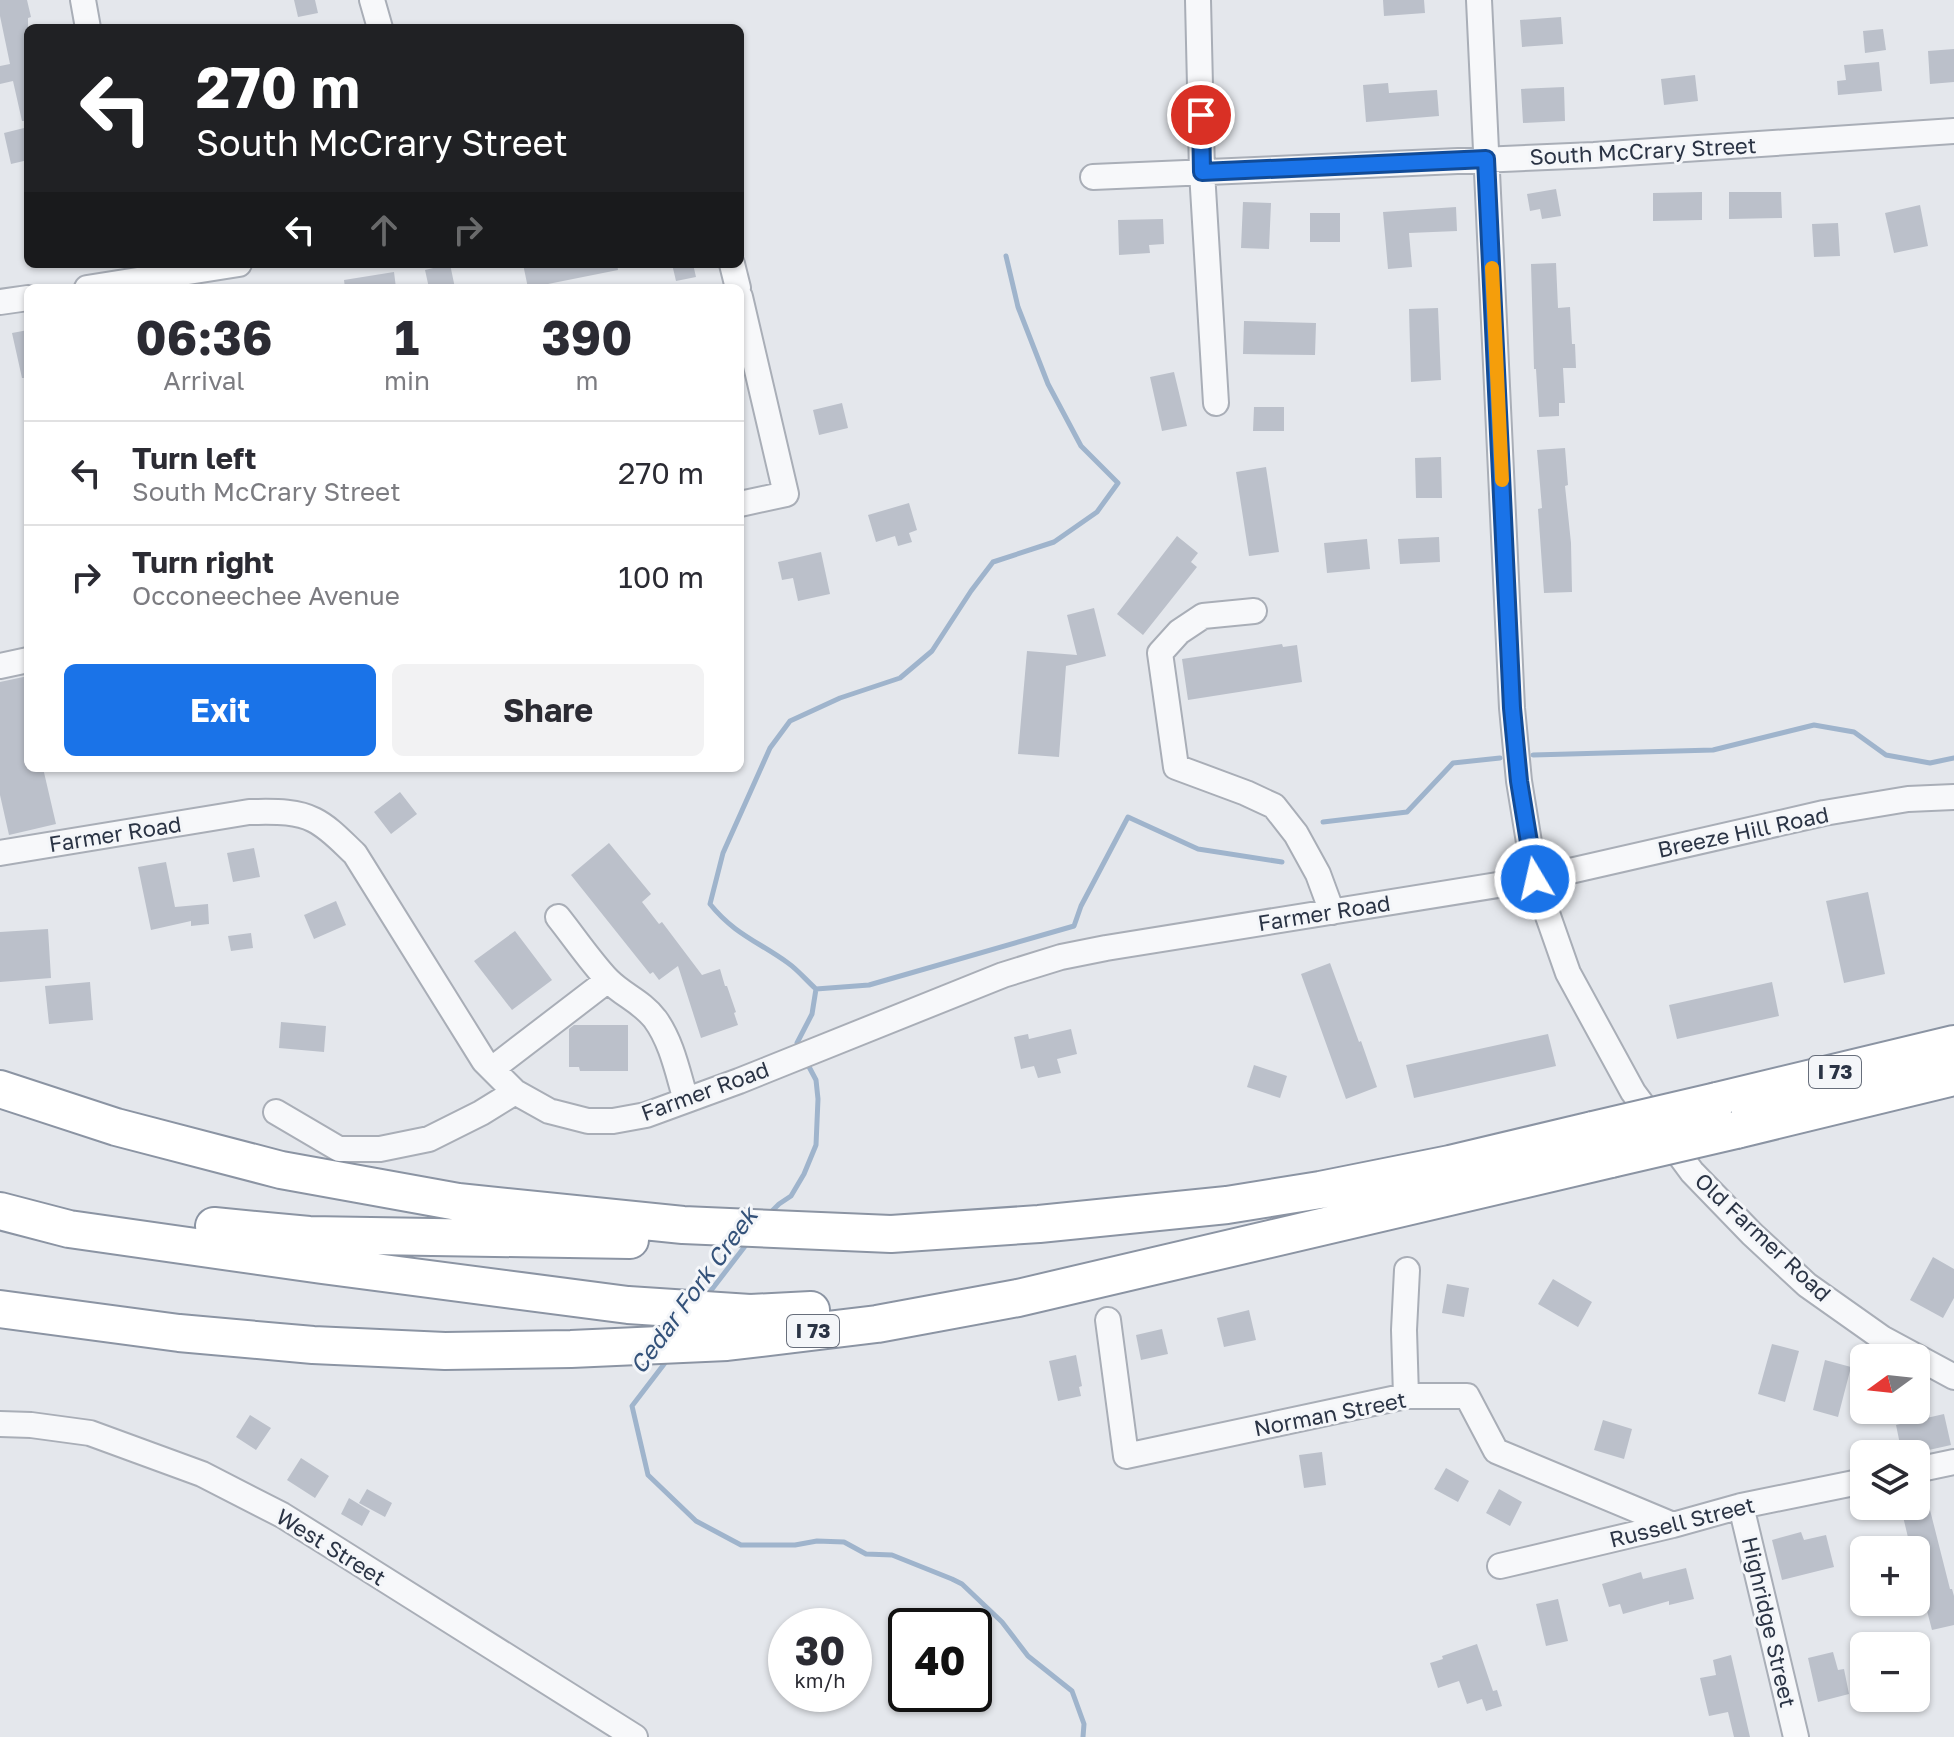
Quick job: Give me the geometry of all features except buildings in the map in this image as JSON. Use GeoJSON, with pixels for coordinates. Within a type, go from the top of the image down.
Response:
{"type":"FeatureCollection","features":[{"type":"Feature","properties":{"kind":"highway","name":"I 73"},"geometry":{"type":"LineString","coordinates":[[1726,1116],[1954,1044]]}},
{"type":"Feature","properties":{"kind":"highway","name":"I 73"},"geometry":{"type":"LineString","coordinates":[[0,1309],[179,1333],[313,1345],[445,1351],[727,1342],[877,1324],[1018,1298],[1602,1144],[1726,1116],[1954,1077]]}},
{"type":"Feature","properties":{"kind":"highway","name":"I 73"},"geometry":{"type":"LineString","coordinates":[[0,1089],[116,1127],[281,1170],[458,1202],[683,1225],[891,1234],[1039,1224],[1227,1205],[1450,1164],[1602,1144]]}},
{"type":"Feature","properties":{"kind":"highway"},"geometry":{"type":"LineString","coordinates":[[0,1187],[17,1193],[160,1220],[309,1235],[607,1241],[891,1234]]}},
{"type":"Feature","properties":{"kind":"highway"},"geometry":{"type":"LineString","coordinates":[[0,1211],[69,1229],[628,1305],[750,1313],[1018,1298]]}},
{"type":"Feature","properties":{"kind":"street"},"geometry":{"type":"LineString","coordinates":[[83,0],[87,24]]}},
{"type":"Feature","properties":{"kind":"street"},"geometry":{"type":"LineString","coordinates":[[372,0],[379,24]]}},
{"type":"Feature","properties":{"kind":"street"},"geometry":{"type":"LineString","coordinates":[[1198,0],[1202,172],[1216,403]]}},
{"type":"Feature","properties":{"kind":"street","name":"Old Farmer Road"},"geometry":{"type":"LineString","coordinates":[[1479,0],[1512,708],[1519,781],[1535,879],[1568,973],[1633,1092],[1692,1172],[1807,1285],[1882,1338],[1954,1377]]}},
{"type":"Feature","properties":{"kind":"street","name":"South McCrary Street"},"geometry":{"type":"LineString","coordinates":[[1093,177],[1594,155],[1954,131]]}},
{"type":"Feature","properties":{"kind":"street"},"geometry":{"type":"LineString","coordinates":[[98,284],[132,272],[186,268]]}},
{"type":"Feature","properties":{"kind":"street"},"geometry":{"type":"LineString","coordinates":[[0,302],[24,299]]}},
{"type":"Feature","properties":{"kind":"street"},"geometry":{"type":"LineString","coordinates":[[744,314],[786,494],[744,503]]}},
{"type":"Feature","properties":{"kind":"street"},"geometry":{"type":"LineString","coordinates":[[1254,611],[1203,616],[1179,632],[1160,653],[1176,767],[1274,806],[1296,834],[1318,874],[1332,912]]}},
{"type":"Feature","properties":{"kind":"street"},"geometry":{"type":"LineString","coordinates":[[0,666],[24,661]]}},
{"type":"Feature","properties":{"kind":"street","name":"Breeze Hill Road"},"geometry":{"type":"LineString","coordinates":[[1535,879],[1824,813],[1908,799],[1954,797]]}},
{"type":"Feature","properties":{"kind":"street","name":"Farmer Road"},"geometry":{"type":"LineString","coordinates":[[0,853],[249,812],[283,812],[313,819],[355,854],[484,1061],[515,1092],[549,1111],[588,1121],[613,1121],[646,1115],[1003,975],[1061,957],[1535,879]]}},
{"type":"Feature","properties":{"kind":"street"},"geometry":{"type":"LineString","coordinates":[[558,917],[608,980],[643,1005],[657,1022],[673,1057],[686,1100]]}},
{"type":"Feature","properties":{"kind":"street"},"geometry":{"type":"LineString","coordinates":[[492,1069],[608,980]]}},
{"type":"Feature","properties":{"kind":"street"},"geometry":{"type":"LineString","coordinates":[[276,1112],[339,1149],[380,1149],[429,1139],[515,1092]]}},
{"type":"Feature","properties":{"kind":"street"},"geometry":{"type":"LineString","coordinates":[[1406,1396],[1404,1330],[1407,1270]]}},
{"type":"Feature","properties":{"kind":"street","name":"Norman Street"},"geometry":{"type":"LineString","coordinates":[[1108,1320],[1126,1456],[1406,1396],[1467,1396],[1496,1451],[1673,1525]]}},
{"type":"Feature","properties":{"kind":"street","name":"West Street"},"geometry":{"type":"LineString","coordinates":[[0,1424],[90,1433],[202,1474],[282,1515],[635,1737]]}},
{"type":"Feature","properties":{"kind":"street"},"geometry":{"type":"LineString","coordinates":[[1930,1467],[1954,1462]]}},
{"type":"Feature","properties":{"kind":"street","name":"Russell Street"},"geometry":{"type":"LineString","coordinates":[[1500,1566],[1741,1506],[1850,1484]]}},
{"type":"Feature","properties":{"kind":"street","name":"Highridge Street"},"geometry":{"type":"LineString","coordinates":[[1741,1506],[1796,1737]]}},
{"type":"Feature","properties":{"kind":"waterway","name":"Cedar Fork Creek"},"geometry":{"type":"LineString","coordinates":[[801,1050],[797,1043],[812,1014],[816,989],[788,963],[728,923],[710,904],[723,853],[770,748],[790,721],[840,698],[900,678],[932,651],[993,562],[1054,542],[1097,512],[1118,483],[1081,446],[1048,384],[1018,307],[1006,256]]}},
{"type":"Feature","properties":{"kind":"waterway"},"geometry":{"type":"LineString","coordinates":[[1533,755],[1713,750],[1814,725],[1854,732],[1886,755],[1930,763],[1954,758]]}},
{"type":"Feature","properties":{"kind":"waterway"},"geometry":{"type":"LineString","coordinates":[[1323,822],[1407,812],[1453,763],[1500,758]]}},
{"type":"Feature","properties":{"kind":"waterway"},"geometry":{"type":"LineString","coordinates":[[816,989],[869,985],[1074,926],[1081,906],[1128,817],[1198,849],[1282,862]]}},
{"type":"Feature","properties":{"kind":"waterway","name":"Cedar Fork Creek"},"geometry":{"type":"LineString","coordinates":[[769,1214],[791,1196],[816,1145],[816,1080],[807,1063]]}},
{"type":"Feature","properties":{"kind":"waterway","name":"Cedar Fork Creek"},"geometry":{"type":"LineString","coordinates":[[706,1297],[749,1241]]}},
{"type":"Feature","properties":{"kind":"waterway","name":"Cedar Fork Creek"},"geometry":{"type":"LineString","coordinates":[[668,1359],[632,1406],[648,1475],[696,1521],[741,1545],[844,1542],[866,1554],[892,1555],[962,1584],[1002,1622],[1028,1656],[1072,1691],[1084,1724],[1083,1737]]}},
{"type":"Feature","properties":{"kind":"slow traffic"},"geometry":{"type":"LineString","coordinates":[[1492,268],[1502,480]]}},
{"type":"Feature","properties":{"kind":"route"},"geometry":{"type":"LineString","coordinates":[[1201,115],[1202,172],[1486,159],[1512,708],[1519,781],[1535,879]]}}]}
